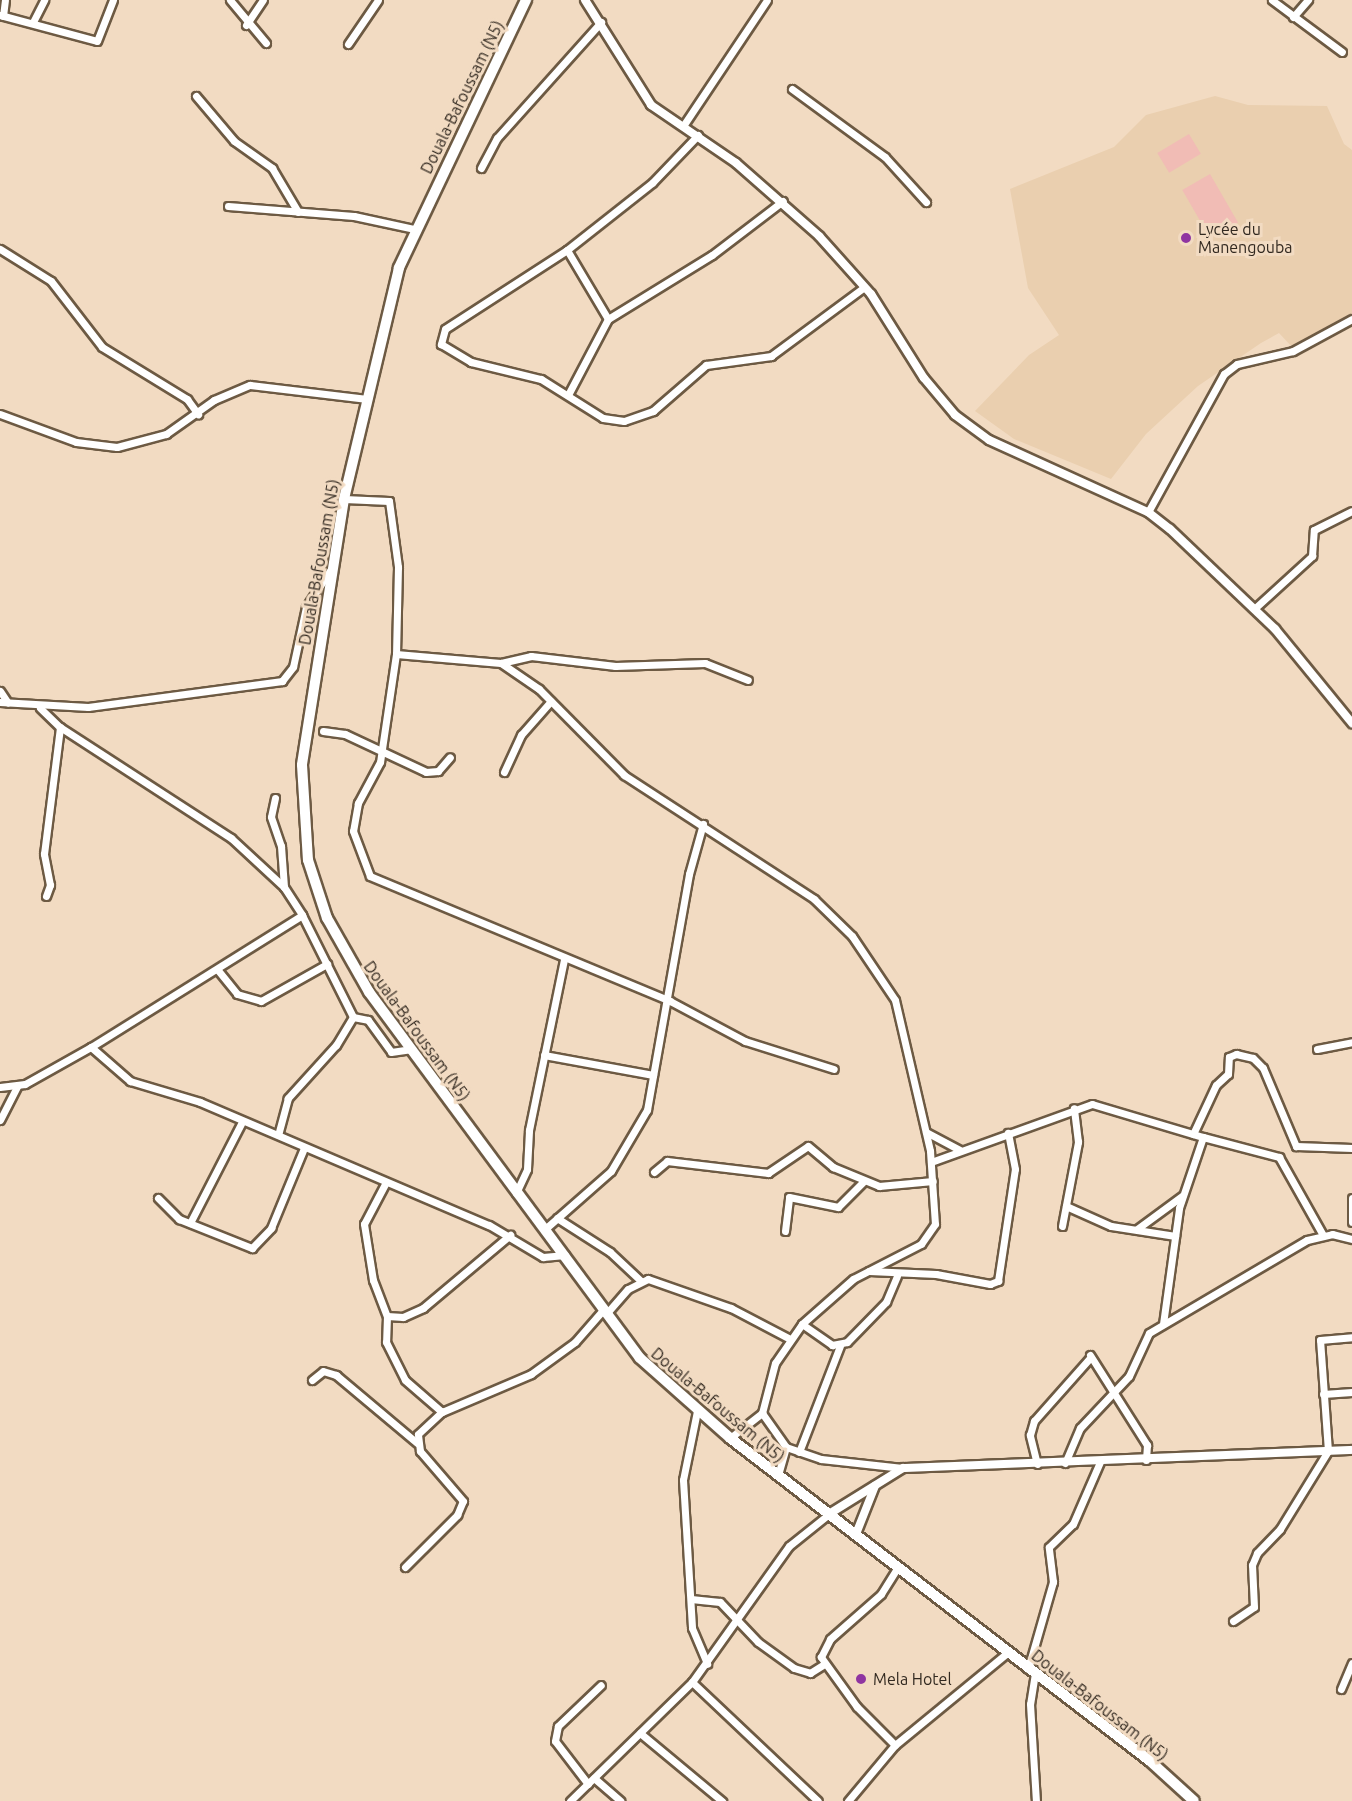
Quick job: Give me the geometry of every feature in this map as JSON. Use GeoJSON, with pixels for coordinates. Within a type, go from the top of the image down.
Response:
{"type":"FeatureCollection","features":[{"type":"Feature","properties":{"kind":"highway","name":"Douala-Bafoussam (N5)"},"geometry":{"type":"LineString","coordinates":[[526,0],[414,229],[387,306],[344,499],[331,568],[302,765],[308,860],[327,918],[351,964],[516,1193],[639,1358],[730,1438],[1032,1671],[1194,1801]]}},
{"type":"Feature","properties":{"kind":"street"},"geometry":{"type":"LineString","coordinates":[[5,0],[2,16],[33,22],[97,41],[112,0]]}},
{"type":"Feature","properties":{"kind":"street"},"geometry":{"type":"LineString","coordinates":[[33,22],[44,0]]}},
{"type":"Feature","properties":{"kind":"street"},"geometry":{"type":"LineString","coordinates":[[230,0],[246,26],[266,43]]}},
{"type":"Feature","properties":{"kind":"street"},"geometry":{"type":"LineString","coordinates":[[246,26],[263,0]]}},
{"type":"Feature","properties":{"kind":"street"},"geometry":{"type":"LineString","coordinates":[[348,44],[378,0]]}},
{"type":"Feature","properties":{"kind":"street"},"geometry":{"type":"LineString","coordinates":[[585,0],[601,22],[651,105],[698,135],[783,201],[863,288],[955,415],[989,440],[1148,512],[1254,609],[1311,668],[1352,723]]}},
{"type":"Feature","properties":{"kind":"street"},"geometry":{"type":"LineString","coordinates":[[683,126],[767,0]]}},
{"type":"Feature","properties":{"kind":"street"},"geometry":{"type":"LineString","coordinates":[[1272,0],[1342,52]]}},
{"type":"Feature","properties":{"kind":"street"},"geometry":{"type":"LineString","coordinates":[[1293,16],[1308,0]]}},
{"type":"Feature","properties":{"kind":"street"},"geometry":{"type":"LineString","coordinates":[[481,168],[497,138],[601,22]]}},
{"type":"Feature","properties":{"kind":"street"},"geometry":{"type":"LineString","coordinates":[[792,89],[878,151],[926,202]]}},
{"type":"Feature","properties":{"kind":"street"},"geometry":{"type":"LineString","coordinates":[[196,96],[234,141],[272,168],[298,212]]}},
{"type":"Feature","properties":{"kind":"street"},"geometry":{"type":"LineString","coordinates":[[698,135],[652,183],[567,250],[445,329],[439,340],[447,350],[471,362],[526,373],[569,393],[603,417],[644,417],[694,371],[771,356],[863,288]]}},
{"type":"Feature","properties":{"kind":"street"},"geometry":{"type":"LineString","coordinates":[[569,393],[608,319],[712,255],[783,201]]}},
{"type":"Feature","properties":{"kind":"street"},"geometry":{"type":"LineString","coordinates":[[228,206],[372,218],[414,229]]}},
{"type":"Feature","properties":{"kind":"street"},"geometry":{"type":"LineString","coordinates":[[0,249],[51,281],[102,347],[187,399],[198,414]]}},
{"type":"Feature","properties":{"kind":"street"},"geometry":{"type":"LineString","coordinates":[[567,250],[608,319]]}},
{"type":"Feature","properties":{"kind":"street"},"geometry":{"type":"LineString","coordinates":[[1148,512],[1224,374],[1238,364],[1293,351],[1352,319]]}},
{"type":"Feature","properties":{"kind":"street"},"geometry":{"type":"LineString","coordinates":[[0,414],[76,442],[117,447],[158,437],[198,414],[214,400],[250,385],[367,399]]}},
{"type":"Feature","properties":{"kind":"street"},"geometry":{"type":"LineString","coordinates":[[344,499],[389,501],[398,567],[396,654],[381,751],[353,831],[370,876],[564,959],[670,1001],[745,1041],[834,1069]]}},
{"type":"Feature","properties":{"kind":"street"},"geometry":{"type":"LineString","coordinates":[[1254,609],[1312,555],[1319,525],[1352,511]]}},
{"type":"Feature","properties":{"kind":"street"},"geometry":{"type":"LineString","coordinates":[[0,702],[40,708],[282,681],[293,667],[306,607],[331,568]]}},
{"type":"Feature","properties":{"kind":"street"},"geometry":{"type":"LineString","coordinates":[[396,654],[501,663],[531,656],[615,666],[705,663],[748,680]]}},
{"type":"Feature","properties":{"kind":"street"},"geometry":{"type":"LineString","coordinates":[[501,663],[551,701],[624,775],[703,824],[814,899],[869,957],[895,1000],[931,1162],[937,1214],[930,1234],[921,1244],[867,1271],[802,1324],[790,1339],[767,1382],[762,1413],[730,1438]]}},
{"type":"Feature","properties":{"kind":"street"},"geometry":{"type":"LineString","coordinates":[[0,692],[8,703]]}},
{"type":"Feature","properties":{"kind":"street"},"geometry":{"type":"LineString","coordinates":[[504,772],[521,735],[551,701]]}},
{"type":"Feature","properties":{"kind":"street"},"geometry":{"type":"LineString","coordinates":[[40,708],[60,727],[231,838],[284,887],[302,915],[353,1017]]}},
{"type":"Feature","properties":{"kind":"street"},"geometry":{"type":"LineString","coordinates":[[46,896],[50,885],[44,854],[60,727]]}},
{"type":"Feature","properties":{"kind":"street"},"geometry":{"type":"LineString","coordinates":[[323,731],[345,734],[434,773],[450,757]]}},
{"type":"Feature","properties":{"kind":"street"},"geometry":{"type":"LineString","coordinates":[[275,798],[271,817],[282,856],[284,887]]}},
{"type":"Feature","properties":{"kind":"street"},"geometry":{"type":"LineString","coordinates":[[545,1229],[611,1171],[628,1148],[647,1110],[652,1074],[670,1001],[688,874],[703,824]]}},
{"type":"Feature","properties":{"kind":"street"},"geometry":{"type":"LineString","coordinates":[[0,1087],[17,1086],[91,1047],[302,915]]}},
{"type":"Feature","properties":{"kind":"street"},"geometry":{"type":"LineString","coordinates":[[516,1193],[527,1169],[544,1055],[564,959]]}},
{"type":"Feature","properties":{"kind":"street"},"geometry":{"type":"LineString","coordinates":[[217,969],[237,994],[261,1001],[327,964]]}},
{"type":"Feature","properties":{"kind":"street"},"geometry":{"type":"LineString","coordinates":[[353,1017],[368,1020],[391,1052],[412,1049]]}},
{"type":"Feature","properties":{"kind":"street"},"geometry":{"type":"LineString","coordinates":[[278,1135],[288,1098],[336,1045],[353,1017]]}},
{"type":"Feature","properties":{"kind":"street"},"geometry":{"type":"LineString","coordinates":[[1317,1049],[1352,1042]]}},
{"type":"Feature","properties":{"kind":"street"},"geometry":{"type":"LineString","coordinates":[[91,1047],[130,1081],[200,1102],[242,1122],[278,1135],[385,1184],[510,1235],[543,1257],[564,1255]]}},
{"type":"Feature","properties":{"kind":"street"},"geometry":{"type":"LineString","coordinates":[[1194,1134],[1216,1085],[1228,1074],[1229,1057],[1236,1054],[1253,1058],[1263,1068],[1296,1146],[1352,1148]]}},
{"type":"Feature","properties":{"kind":"street"},"geometry":{"type":"LineString","coordinates":[[544,1055],[652,1074]]}},
{"type":"Feature","properties":{"kind":"street"},"geometry":{"type":"LineString","coordinates":[[0,1120],[17,1086]]}},
{"type":"Feature","properties":{"kind":"street"},"geometry":{"type":"LineString","coordinates":[[931,1162],[1074,1108],[1103,1105],[1203,1137],[1279,1157],[1323,1235]]}},
{"type":"Feature","properties":{"kind":"street"},"geometry":{"type":"LineString","coordinates":[[1062,1226],[1078,1132],[1074,1108]]}},
{"type":"Feature","properties":{"kind":"street"},"geometry":{"type":"LineString","coordinates":[[190,1223],[242,1122]]}},
{"type":"Feature","properties":{"kind":"street"},"geometry":{"type":"LineString","coordinates":[[926,1132],[961,1150]]}},
{"type":"Feature","properties":{"kind":"street"},"geometry":{"type":"LineString","coordinates":[[867,1271],[897,1276],[936,1274],[990,1284],[998,1281],[1015,1169],[1008,1133]]}},
{"type":"Feature","properties":{"kind":"street"},"geometry":{"type":"LineString","coordinates":[[1163,1324],[1182,1196],[1203,1137]]}},
{"type":"Feature","properties":{"kind":"street"},"geometry":{"type":"LineString","coordinates":[[654,1172],[667,1161],[768,1173],[808,1146],[833,1167],[864,1181],[888,1187],[933,1181]]}},
{"type":"Feature","properties":{"kind":"street"},"geometry":{"type":"LineString","coordinates":[[158,1198],[190,1223],[245,1248],[260,1243],[286,1197],[304,1148]]}},
{"type":"Feature","properties":{"kind":"street"},"geometry":{"type":"LineString","coordinates":[[785,1231],[789,1197],[838,1208],[864,1181]]}},
{"type":"Feature","properties":{"kind":"street"},"geometry":{"type":"LineString","coordinates":[[385,1184],[364,1224],[373,1280],[387,1316],[386,1342],[395,1368],[442,1412]]}},
{"type":"Feature","properties":{"kind":"street"},"geometry":{"type":"LineString","coordinates":[[1137,1229],[1182,1196]]}},
{"type":"Feature","properties":{"kind":"street"},"geometry":{"type":"LineString","coordinates":[[1352,1198],[1352,1222]]}},
{"type":"Feature","properties":{"kind":"street"},"geometry":{"type":"LineString","coordinates":[[1066,1206],[1102,1223],[1175,1236]]}},
{"type":"Feature","properties":{"kind":"street"},"geometry":{"type":"LineString","coordinates":[[558,1218],[610,1252],[641,1281],[689,1292],[790,1339]]}},
{"type":"Feature","properties":{"kind":"street"},"geometry":{"type":"LineString","coordinates":[[387,1316],[403,1317],[423,1308],[510,1235]]}},
{"type":"Feature","properties":{"kind":"street"},"geometry":{"type":"LineString","coordinates":[[1065,1463],[1080,1428],[1136,1365],[1149,1333],[1323,1235],[1352,1239]]}},
{"type":"Feature","properties":{"kind":"street"},"geometry":{"type":"LineString","coordinates":[[799,1452],[840,1346],[886,1302],[897,1276]]}},
{"type":"Feature","properties":{"kind":"street"},"geometry":{"type":"LineString","coordinates":[[417,1443],[418,1434],[442,1412],[531,1374],[575,1342],[604,1312],[641,1281]]}},
{"type":"Feature","properties":{"kind":"street"},"geometry":{"type":"LineString","coordinates":[[802,1324],[823,1341],[840,1346]]}},
{"type":"Feature","properties":{"kind":"street"},"geometry":{"type":"LineString","coordinates":[[1233,1621],[1254,1607],[1252,1565],[1257,1552],[1280,1529],[1328,1451],[1320,1340],[1352,1336]]}},
{"type":"Feature","properties":{"kind":"street"},"geometry":{"type":"LineString","coordinates":[[1037,1464],[1030,1435],[1034,1421],[1090,1356],[1115,1390],[1147,1445],[1146,1461]]}},
{"type":"Feature","properties":{"kind":"street"},"geometry":{"type":"LineString","coordinates":[[312,1380],[323,1371],[336,1376],[417,1443],[463,1501],[458,1515],[405,1567]]}},
{"type":"Feature","properties":{"kind":"street"},"geometry":{"type":"LineString","coordinates":[[1323,1394],[1352,1392]]}},
{"type":"Feature","properties":{"kind":"street"},"geometry":{"type":"LineString","coordinates":[[697,1410],[683,1456],[692,1628],[707,1664]]}},
{"type":"Feature","properties":{"kind":"street"},"geometry":{"type":"LineString","coordinates":[[762,1413],[786,1447],[821,1459],[903,1468],[1146,1461],[1352,1450]]}},
{"type":"Feature","properties":{"kind":"street"},"geometry":{"type":"LineString","coordinates":[[778,1475],[786,1447]]}},
{"type":"Feature","properties":{"kind":"street"},"geometry":{"type":"LineString","coordinates":[[1036,1801],[1030,1704],[1032,1671],[1053,1582],[1048,1547],[1073,1524],[1100,1461]]}},
{"type":"Feature","properties":{"kind":"street"},"geometry":{"type":"LineString","coordinates":[[570,1801],[692,1682],[739,1620],[789,1546],[829,1514],[903,1468]]}},
{"type":"Feature","properties":{"kind":"street"},"geometry":{"type":"LineString","coordinates":[[856,1534],[875,1486]]}},
{"type":"Feature","properties":{"kind":"street"},"geometry":{"type":"LineString","coordinates":[[691,1599],[720,1602],[794,1668],[810,1673],[823,1665],[830,1639],[881,1594],[898,1567]]}},
{"type":"Feature","properties":{"kind":"street"},"geometry":{"type":"LineString","coordinates":[[848,1801],[895,1745],[945,1709],[1008,1653]]}},
{"type":"Feature","properties":{"kind":"street"},"geometry":{"type":"LineString","coordinates":[[1341,1689],[1352,1663]]}},
{"type":"Feature","properties":{"kind":"street"},"geometry":{"type":"LineString","coordinates":[[823,1665],[895,1745]]}},
{"type":"Feature","properties":{"kind":"street"},"geometry":{"type":"LineString","coordinates":[[692,1682],[818,1801]]}},
{"type":"Feature","properties":{"kind":"street"},"geometry":{"type":"LineString","coordinates":[[588,1784],[555,1741],[558,1726],[601,1686]]}},
{"type":"Feature","properties":{"kind":"street"},"geometry":{"type":"LineString","coordinates":[[640,1733],[722,1801]]}},
{"type":"Feature","properties":{"kind":"street"},"geometry":{"type":"LineString","coordinates":[[594,1778],[620,1801]]}},
{"type":"Feature","properties":{"kind":"shaded area","name":"Lycée du Manengouba"},"geometry":{"type":"Polygon","coordinates":[[[1215,96],[1248,105],[1327,106],[1344,144],[1352,150],[1352,314],[1293,348],[1279,333],[1198,386],[1146,434],[1111,479],[1014,439],[975,411],[1029,355],[1059,335],[1028,288],[1010,189],[1114,147],[1146,115],[1215,96]]]}},
{"type":"Feature","properties":{"kind":"shaded area"},"geometry":{"type":"Polygon","coordinates":[[[1189,134],[1201,154],[1169,173],[1157,153],[1189,134]]]}},
{"type":"Feature","properties":{"kind":"shaded area"},"geometry":{"type":"Polygon","coordinates":[[[1210,174],[1238,222],[1210,238],[1182,190],[1210,174]]]}},
{"type":"Feature","properties":{"kind":"place","name":"Lycée du Manengouba"},"geometry":{"type":"Point","coordinates":[1186,238]}},
{"type":"Feature","properties":{"kind":"place","name":"Mela Hotel"},"geometry":{"type":"Point","coordinates":[861,1679]}}]}
